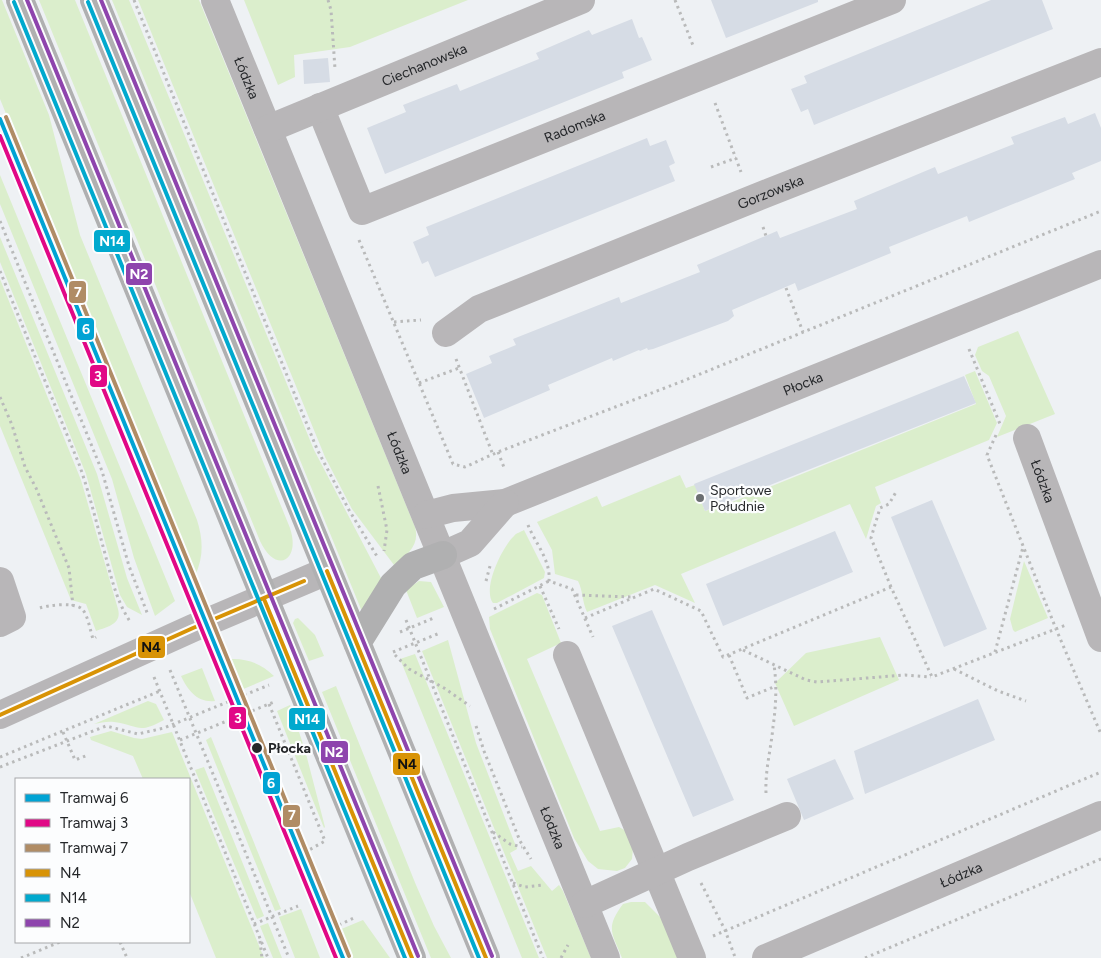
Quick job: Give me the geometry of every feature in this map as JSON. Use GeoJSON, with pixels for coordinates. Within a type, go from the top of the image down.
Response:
{"type":"FeatureCollection","features":[{"type":"Feature","properties":{"kind":"main road"},"geometry":{"type":"LineString","coordinates":[[20,0],[412,958]]}},
{"type":"Feature","properties":{"kind":"main road"},"geometry":{"type":"LineString","coordinates":[[94,0],[486,958]]}},
{"type":"Feature","properties":{"kind":"main road"},"geometry":{"type":"LineString","coordinates":[[358,646],[393,585],[413,566],[443,555]]}},
{"type":"Feature","properties":{"kind":"street","name":"Łódzka"},"geometry":{"type":"LineString","coordinates":[[215,0],[443,555],[476,609],[584,904],[606,958]]}},
{"type":"Feature","properties":{"kind":"street","name":"Ciechanowska"},"geometry":{"type":"LineString","coordinates":[[268,129],[581,0]]}},
{"type":"Feature","properties":{"kind":"street","name":"Radomska"},"geometry":{"type":"LineString","coordinates":[[330,103],[362,211],[892,0]]}},
{"type":"Feature","properties":{"kind":"street","name":"Gorzowska"},"geometry":{"type":"LineString","coordinates":[[446,333],[479,309],[779,188],[1101,62]]}},
{"type":"Feature","properties":{"kind":"street","name":"Płocka"},"geometry":{"type":"LineString","coordinates":[[426,515],[453,508],[505,503],[1101,264]]}},
{"type":"Feature","properties":{"kind":"street","name":"Łódzka"},"geometry":{"type":"LineString","coordinates":[[1027,438],[1096,626]]}},
{"type":"Feature","properties":{"kind":"street","name":"Płocka"},"geometry":{"type":"LineString","coordinates":[[443,555],[470,543],[505,503]]}},
{"type":"Feature","properties":{"kind":"street"},"geometry":{"type":"LineString","coordinates":[[0,715],[327,571]]}},
{"type":"Feature","properties":{"kind":"street"},"geometry":{"type":"LineString","coordinates":[[0,581],[12,618],[0,623]]}},
{"type":"Feature","properties":{"kind":"street"},"geometry":{"type":"LineString","coordinates":[[567,656],[690,952]]}},
{"type":"Feature","properties":{"kind":"street","name":"Łódzka"},"geometry":{"type":"LineString","coordinates":[[766,958],[1101,814]]}},
{"type":"Feature","properties":{"kind":"street"},"geometry":{"type":"LineString","coordinates":[[584,904],[688,857],[777,820]]}},
{"type":"Feature","properties":{"kind":"path"},"geometry":{"type":"LineString","coordinates":[[134,0],[317,449],[349,510],[393,585],[430,682],[543,958]]}},
{"type":"Feature","properties":{"kind":"path"},"geometry":{"type":"LineString","coordinates":[[328,0],[331,10],[333,58],[330,103]]}},
{"type":"Feature","properties":{"kind":"path"},"geometry":{"type":"LineString","coordinates":[[714,100],[723,123]]}},
{"type":"Feature","properties":{"kind":"path"},"geometry":{"type":"LineString","coordinates":[[711,167],[736,158]]}},
{"type":"Feature","properties":{"kind":"path"},"geometry":{"type":"LineString","coordinates":[[362,245],[453,464],[465,467],[1101,211]]}},
{"type":"Feature","properties":{"kind":"path"},"geometry":{"type":"LineString","coordinates":[[0,221],[102,471],[151,647],[160,691],[268,958]]}},
{"type":"Feature","properties":{"kind":"path"},"geometry":{"type":"LineString","coordinates":[[762,226],[766,236]]}},
{"type":"Feature","properties":{"kind":"path"},"geometry":{"type":"LineString","coordinates":[[0,271],[84,477],[118,599],[126,616],[151,647],[190,718],[289,958]]}},
{"type":"Feature","properties":{"kind":"path"},"geometry":{"type":"LineString","coordinates":[[786,288],[803,332]]}},
{"type":"Feature","properties":{"kind":"path"},"geometry":{"type":"LineString","coordinates":[[966,342],[1000,424],[987,455],[1056,629],[1101,734]]}},
{"type":"Feature","properties":{"kind":"path"},"geometry":{"type":"LineString","coordinates":[[419,383],[459,368],[493,455]]}},
{"type":"Feature","properties":{"kind":"path"},"geometry":{"type":"LineString","coordinates":[[0,397],[12,425],[25,467],[40,497],[69,568],[73,606]]}},
{"type":"Feature","properties":{"kind":"path"},"geometry":{"type":"LineString","coordinates":[[896,492],[889,504],[880,508],[871,538],[932,677]]}},
{"type":"Feature","properties":{"kind":"path"},"geometry":{"type":"LineString","coordinates":[[521,526],[527,522],[532,535],[544,554],[550,575],[549,581]]}},
{"type":"Feature","properties":{"kind":"path"},"geometry":{"type":"LineString","coordinates":[[995,652],[1024,546]]}},
{"type":"Feature","properties":{"kind":"path"},"geometry":{"type":"LineString","coordinates":[[485,586],[491,560]]}},
{"type":"Feature","properties":{"kind":"path"},"geometry":{"type":"LineString","coordinates":[[358,646],[409,628],[476,609],[549,581],[572,589],[576,595],[634,597]]}},
{"type":"Feature","properties":{"kind":"path"},"geometry":{"type":"LineString","coordinates":[[540,586],[564,642],[567,656]]}},
{"type":"Feature","properties":{"kind":"path"},"geometry":{"type":"LineString","coordinates":[[585,618],[654,589],[701,611],[722,657],[892,587]]}},
{"type":"Feature","properties":{"kind":"path"},"geometry":{"type":"LineString","coordinates":[[49,604],[79,607],[83,611],[93,639]]}},
{"type":"Feature","properties":{"kind":"path"},"geometry":{"type":"LineString","coordinates":[[742,649],[806,680],[817,682],[905,675],[932,677],[1056,629],[1096,626]]}},
{"type":"Feature","properties":{"kind":"path"},"geometry":{"type":"LineString","coordinates":[[393,652],[409,669],[444,688],[472,707]]}},
{"type":"Feature","properties":{"kind":"path"},"geometry":{"type":"LineString","coordinates":[[729,655],[747,698],[777,686]]}},
{"type":"Feature","properties":{"kind":"path"},"geometry":{"type":"LineString","coordinates":[[774,664],[777,686],[767,761],[766,785],[777,820]]}},
{"type":"Feature","properties":{"kind":"path"},"geometry":{"type":"LineString","coordinates":[[953,669],[998,691],[1026,701]]}},
{"type":"Feature","properties":{"kind":"path"},"geometry":{"type":"LineString","coordinates":[[0,767],[106,726],[138,734],[173,724],[296,674]]}},
{"type":"Feature","properties":{"kind":"path"},"geometry":{"type":"LineString","coordinates":[[0,757],[160,691]]}},
{"type":"Feature","properties":{"kind":"path"},"geometry":{"type":"LineString","coordinates":[[269,704],[325,841],[308,850]]}},
{"type":"Feature","properties":{"kind":"path"},"geometry":{"type":"LineString","coordinates":[[63,732],[75,760],[88,755]]}},
{"type":"Feature","properties":{"kind":"path"},"geometry":{"type":"LineString","coordinates":[[690,952],[725,930],[1101,772]]}},
{"type":"Feature","properties":{"kind":"path"},"geometry":{"type":"LineString","coordinates":[[491,831],[510,844],[523,847]]}},
{"type":"Feature","properties":{"kind":"path"},"geometry":{"type":"LineString","coordinates":[[688,857],[725,930],[736,958]]}},
{"type":"Feature","properties":{"kind":"path"},"geometry":{"type":"LineString","coordinates":[[865,958],[1101,859]]}},
{"type":"Feature","properties":{"kind":"path"},"geometry":{"type":"LineString","coordinates":[[254,924],[298,906]]}},
{"type":"Feature","properties":{"kind":"path"},"geometry":{"type":"LineString","coordinates":[[339,925],[356,917]]}},
{"type":"Feature","properties":{"kind":"path"},"geometry":{"type":"LineString","coordinates":[[260,936],[262,958]]}},
{"type":"Feature","properties":{"kind":"path"},"geometry":{"type":"LineString","coordinates":[[21,958],[58,943]]}},
{"type":"Feature","properties":{"kind":"path"},"geometry":{"type":"LineString","coordinates":[[120,943],[127,958]]}},
{"type":"Feature","properties":{"kind":"green space"},"geometry":{"type":"Polygon","coordinates":[[[0,0],[2,0],[49,115],[80,235],[197,520],[202,548],[195,576],[0,99],[0,0]]]}},
{"type":"Feature","properties":{"kind":"green space"},"geometry":{"type":"Polygon","coordinates":[[[39,0],[75,0],[290,528],[293,539],[292,549],[290,556],[285,560],[279,561],[273,558],[266,552],[260,541],[39,0]]]}},
{"type":"Feature","properties":{"kind":"green space"},"geometry":{"type":"Polygon","coordinates":[[[112,0],[129,0],[314,450],[382,580],[365,619],[112,0]]]}},
{"type":"Feature","properties":{"kind":"green space"},"geometry":{"type":"Polygon","coordinates":[[[138,0],[199,0],[415,527],[416,539],[412,549],[394,565],[352,509],[325,457],[138,0]]]}},
{"type":"Feature","properties":{"kind":"green space"},"geometry":{"type":"Polygon","coordinates":[[[244,0],[468,0],[350,47],[294,55],[295,77],[278,85],[244,0]]]}},
{"type":"Feature","properties":{"kind":"green space"},"geometry":{"type":"Polygon","coordinates":[[[0,175],[175,601],[155,616],[134,558],[112,479],[0,204],[0,175]]]}},
{"type":"Feature","properties":{"kind":"green space"},"geometry":{"type":"Polygon","coordinates":[[[0,237],[97,474],[127,578],[142,615],[127,607],[120,595],[86,474],[0,262],[0,237]]]}},
{"type":"Feature","properties":{"kind":"green space"},"geometry":{"type":"Polygon","coordinates":[[[0,279],[81,480],[118,609],[118,618],[113,624],[96,631],[86,604],[71,600],[0,426],[0,279]]]}},
{"type":"Feature","properties":{"kind":"green space"},"geometry":{"type":"Polygon","coordinates":[[[1018,331],[1055,414],[997,437],[1006,416],[989,376],[982,371],[975,355],[978,347],[1018,331]]]}},
{"type":"Feature","properties":{"kind":"green space"},"geometry":{"type":"Polygon","coordinates":[[[975,371],[997,423],[989,440],[875,487],[881,503],[876,506],[866,539],[850,504],[681,574],[695,603],[655,585],[587,612],[578,581],[555,574],[552,550],[537,522],[597,496],[602,507],[680,475],[686,488],[695,485],[705,511],[722,506],[976,404],[965,375],[975,371]]]}},
{"type":"Feature","properties":{"kind":"green space"},"geometry":{"type":"Polygon","coordinates":[[[524,530],[545,572],[544,578],[497,603],[493,603],[490,597],[490,588],[499,558],[509,541],[516,534],[524,530]]]}},
{"type":"Feature","properties":{"kind":"green space"},"geometry":{"type":"Polygon","coordinates":[[[1024,561],[1048,618],[1015,632],[1010,619],[1024,561]]]}},
{"type":"Feature","properties":{"kind":"green space"},"geometry":{"type":"Polygon","coordinates":[[[419,581],[431,582],[444,607],[417,618],[406,590],[419,581]]]}},
{"type":"Feature","properties":{"kind":"green space"},"geometry":{"type":"Polygon","coordinates":[[[537,593],[542,595],[561,643],[527,659],[600,831],[619,827],[628,832],[633,848],[632,859],[625,868],[617,871],[598,869],[588,861],[574,838],[490,629],[489,617],[537,593]]]}},
{"type":"Feature","properties":{"kind":"green space"},"geometry":{"type":"Polygon","coordinates":[[[298,618],[315,635],[324,656],[309,661],[293,623],[298,618]]]}},
{"type":"Feature","properties":{"kind":"green space"},"geometry":{"type":"Polygon","coordinates":[[[880,637],[899,680],[794,726],[775,683],[806,653],[880,637]]]}},
{"type":"Feature","properties":{"kind":"green space"},"geometry":{"type":"Polygon","coordinates":[[[448,640],[476,743],[517,849],[510,853],[518,871],[531,866],[552,891],[559,885],[591,958],[547,958],[422,651],[448,640]]]}},
{"type":"Feature","properties":{"kind":"green space"},"geometry":{"type":"Polygon","coordinates":[[[415,654],[539,958],[522,958],[400,659],[415,654]]]}},
{"type":"Feature","properties":{"kind":"green space"},"geometry":{"type":"Polygon","coordinates":[[[228,660],[254,663],[274,676],[241,690],[228,660]]]}},
{"type":"Feature","properties":{"kind":"green space"},"geometry":{"type":"Polygon","coordinates":[[[202,668],[215,701],[203,700],[194,695],[181,676],[202,668]]]}},
{"type":"Feature","properties":{"kind":"green space"},"geometry":{"type":"Polygon","coordinates":[[[336,686],[416,885],[451,958],[431,958],[322,692],[336,686]]]}},
{"type":"Feature","properties":{"kind":"green space"},"geometry":{"type":"Polygon","coordinates":[[[148,701],[156,704],[164,720],[143,728],[111,722],[94,724],[148,701]]]}},
{"type":"Feature","properties":{"kind":"green space"},"geometry":{"type":"Polygon","coordinates":[[[290,705],[305,750],[324,828],[277,711],[290,705]]]}},
{"type":"Feature","properties":{"kind":"green space"},"geometry":{"type":"Polygon","coordinates":[[[111,731],[142,739],[172,732],[264,958],[216,958],[190,893],[190,778],[143,778],[133,756],[91,740],[90,737],[111,731]]]}},
{"type":"Feature","properties":{"kind":"green space"},"geometry":{"type":"Polygon","coordinates":[[[211,737],[281,909],[275,911],[206,740],[211,737]]]}},
{"type":"Feature","properties":{"kind":"green space"},"geometry":{"type":"Polygon","coordinates":[[[204,767],[264,916],[257,919],[195,770],[204,767]]]}},
{"type":"Feature","properties":{"kind":"green space"},"geometry":{"type":"Polygon","coordinates":[[[645,902],[662,919],[678,958],[622,958],[613,936],[612,925],[617,912],[623,904],[645,902]]]}},
{"type":"Feature","properties":{"kind":"green space"},"geometry":{"type":"Polygon","coordinates":[[[301,909],[320,958],[295,958],[279,917],[301,909]]]}},
{"type":"Feature","properties":{"kind":"green space"},"geometry":{"type":"Polygon","coordinates":[[[363,920],[390,958],[351,958],[339,930],[363,920]]]}},
{"type":"Feature","properties":{"kind":"green space"},"geometry":{"type":"Polygon","coordinates":[[[268,923],[282,958],[273,958],[260,926],[268,923]]]}},
{"type":"Feature","properties":{"kind":"building"},"geometry":{"type":"Polygon","coordinates":[[[711,0],[818,0],[818,2],[726,38],[711,0]]]}},
{"type":"Feature","properties":{"kind":"building"},"geometry":{"type":"Polygon","coordinates":[[[991,0],[1042,0],[1053,29],[814,125],[808,109],[801,112],[791,89],[807,83],[804,76],[991,0]]]}},
{"type":"Feature","properties":{"kind":"building"},"geometry":{"type":"Polygon","coordinates":[[[632,19],[639,38],[642,37],[652,60],[622,72],[624,78],[385,174],[367,128],[406,112],[403,105],[457,84],[460,91],[539,59],[536,53],[589,30],[592,35],[632,19]]]}},
{"type":"Feature","properties":{"kind":"building"},"geometry":{"type":"Polygon","coordinates":[[[328,58],[330,82],[304,84],[303,60],[328,58]]]}},
{"type":"Feature","properties":{"kind":"building"},"geometry":{"type":"Polygon","coordinates":[[[1095,113],[1101,128],[1101,161],[1072,173],[1075,179],[969,222],[967,216],[889,247],[891,253],[798,291],[795,283],[732,310],[734,316],[728,321],[653,349],[639,350],[613,361],[612,358],[548,385],[550,390],[484,418],[466,374],[492,363],[489,356],[516,345],[513,339],[619,297],[621,303],[700,272],[697,265],[777,231],[780,238],[857,209],[854,201],[935,167],[938,174],[1014,144],[1011,137],[1065,117],[1068,124],[1095,113]]]}},
{"type":"Feature","properties":{"kind":"building"},"geometry":{"type":"Polygon","coordinates":[[[647,138],[650,146],[666,140],[675,163],[669,166],[675,181],[435,277],[428,261],[422,264],[413,242],[429,235],[426,227],[647,138]]]}},
{"type":"Feature","properties":{"kind":"building"},"geometry":{"type":"Polygon","coordinates":[[[964,376],[976,403],[705,511],[694,484],[964,376]]]}},
{"type":"Feature","properties":{"kind":"building"},"geometry":{"type":"Polygon","coordinates":[[[932,500],[987,629],[944,647],[891,517],[932,500]]]}},
{"type":"Feature","properties":{"kind":"building"},"geometry":{"type":"Polygon","coordinates":[[[835,531],[853,572],[723,626],[706,584],[835,531]]]}},
{"type":"Feature","properties":{"kind":"building"},"geometry":{"type":"Polygon","coordinates":[[[652,610],[734,800],[693,817],[612,626],[652,610]]]}},
{"type":"Feature","properties":{"kind":"building"},"geometry":{"type":"Polygon","coordinates":[[[978,699],[995,740],[865,794],[854,751],[978,699]]]}},
{"type":"Feature","properties":{"kind":"building"},"geometry":{"type":"Polygon","coordinates":[[[835,759],[854,799],[804,820],[787,779],[835,759]]]}},
{"type":"Feature","properties":{"kind":"tram line","name":"7"},"geometry":{"type":"LineString","coordinates":[[6,117],[349,956]]}},
{"type":"Feature","properties":{"kind":"tram line","name":"6"},"geometry":{"type":"LineString","coordinates":[[0,119],[343,958]]}},
{"type":"Feature","properties":{"kind":"tram line","name":"3"},"geometry":{"type":"LineString","coordinates":[[0,136],[336,958]]}},
{"type":"Feature","properties":{"kind":"transit line","name":"N2"},"geometry":{"type":"LineString","coordinates":[[27,0],[418,956]]}},
{"type":"Feature","properties":{"kind":"transit line","name":"N2"},"geometry":{"type":"LineString","coordinates":[[101,0],[492,956]]}},
{"type":"Feature","properties":{"kind":"transit line","name":"N14"},"geometry":{"type":"LineString","coordinates":[[14,2],[405,958]]}},
{"type":"Feature","properties":{"kind":"transit line","name":"N14"},"geometry":{"type":"LineString","coordinates":[[88,2],[479,958]]}},
{"type":"Feature","properties":{"kind":"transit line","name":"N4"},"geometry":{"type":"LineString","coordinates":[[327,571],[486,958]]}},
{"type":"Feature","properties":{"kind":"transit line","name":"N4"},"geometry":{"type":"LineString","coordinates":[[0,715],[193,628],[304,581]]}},
{"type":"Feature","properties":{"kind":"transit line","name":"N4"},"geometry":{"type":"LineString","coordinates":[[264,599],[412,958]]}},
{"type":"Feature","properties":{"kind":"place","name":"Sportowe Południe"},"geometry":{"type":"Point","coordinates":[700,498]}},
{"type":"Feature","properties":{"kind":"place","name":"Płocka"},"geometry":{"type":"Point","coordinates":[257,748]}}]}
